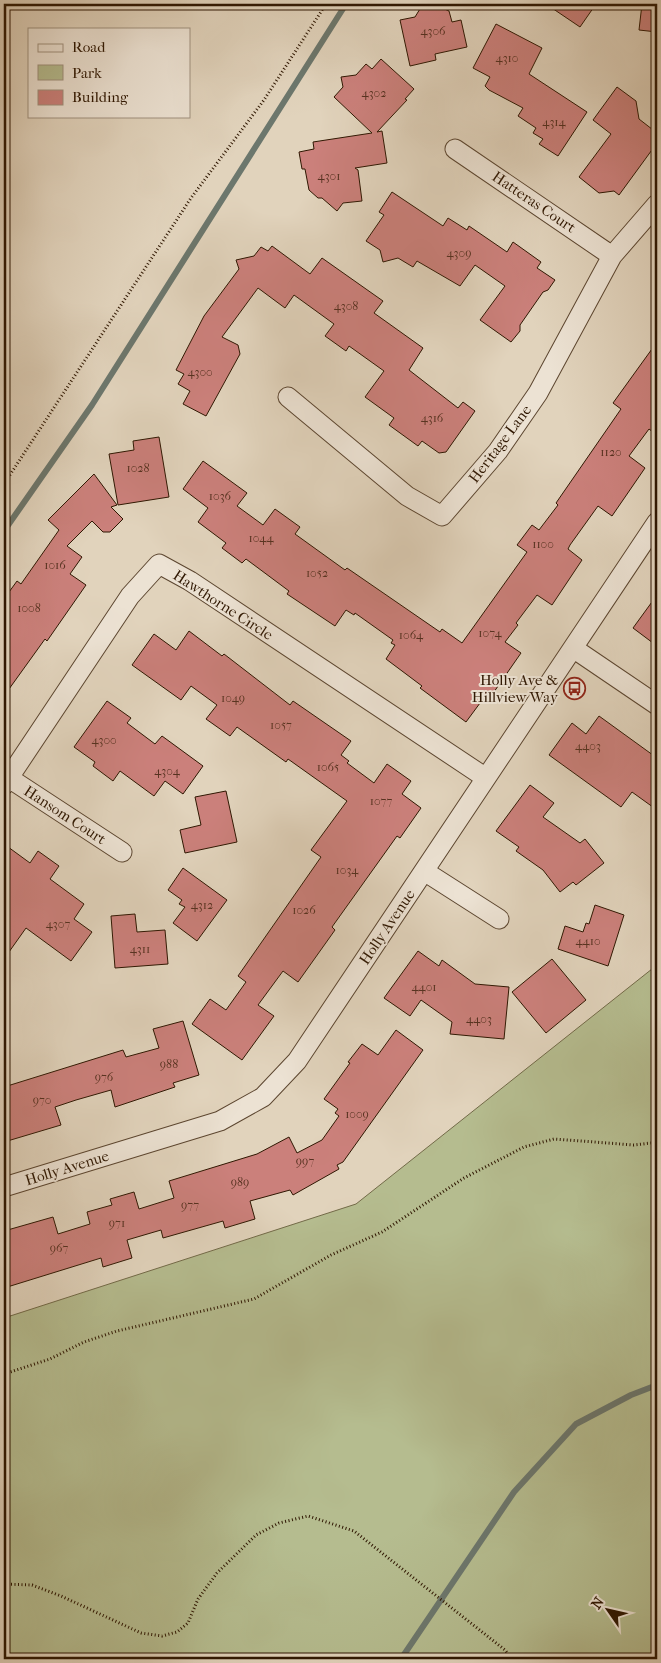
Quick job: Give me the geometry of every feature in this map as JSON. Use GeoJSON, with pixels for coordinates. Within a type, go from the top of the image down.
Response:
{"type":"FeatureCollection","features":[{"type":"Feature","properties":{"kind":"street","name":"Hatteras Court"},"geometry":{"type":"LineString","coordinates":[[455,149],[612,256]]}},
{"type":"Feature","properties":{"kind":"street","name":"Heritage Lane"},"geometry":{"type":"LineString","coordinates":[[288,397],[407,496],[442,516],[498,450],[538,393],[612,256],[657,204]]}},
{"type":"Feature","properties":{"kind":"street","name":"Holly Avenue"},"geometry":{"type":"LineString","coordinates":[[4,1187],[220,1121],[264,1097],[297,1061],[657,522]]}},
{"type":"Feature","properties":{"kind":"street","name":"Hawthorne Circle"},"geometry":{"type":"LineString","coordinates":[[6,781],[130,596],[159,564],[198,587],[486,778]]}},
{"type":"Feature","properties":{"kind":"street"},"geometry":{"type":"LineString","coordinates":[[573,648],[657,705]]}},
{"type":"Feature","properties":{"kind":"street","name":"Hansom Court"},"geometry":{"type":"LineString","coordinates":[[6,781],[122,852]]}},
{"type":"Feature","properties":{"kind":"street"},"geometry":{"type":"LineString","coordinates":[[424,871],[499,920]]}},
{"type":"Feature","properties":{"kind":"path"},"geometry":{"type":"LineString","coordinates":[[4,484],[192,198],[264,100],[326,4]]}},
{"type":"Feature","properties":{"kind":"path"},"geometry":{"type":"LineString","coordinates":[[4,1374],[50,1359],[84,1342],[117,1331],[254,1299],[331,1255],[382,1232],[464,1178],[524,1147],[554,1139],[634,1145],[651,1143],[657,1139]]}},
{"type":"Feature","properties":{"kind":"path"},"geometry":{"type":"LineString","coordinates":[[4,1584],[32,1585],[61,1596],[142,1633],[162,1636],[178,1632],[188,1623],[198,1599],[217,1572],[250,1540],[279,1523],[308,1516],[354,1531],[424,1589],[505,1650],[512,1659]]}},
{"type":"Feature","properties":{"kind":"green space"},"geometry":{"type":"Polygon","coordinates":[[[657,965],[657,1659],[4,1659],[4,1318],[356,1204],[657,965]]]}},
{"type":"Feature","properties":{"kind":"building"},"geometry":{"type":"Polygon","coordinates":[[[423,4],[434,4],[449,11],[452,22],[461,20],[467,47],[435,54],[436,60],[410,66],[400,20],[415,17],[423,4]]]}},
{"type":"Feature","properties":{"kind":"building"},"geometry":{"type":"Polygon","coordinates":[[[546,4],[596,4],[580,27],[546,4]]]}},
{"type":"Feature","properties":{"kind":"building"},"geometry":{"type":"Polygon","coordinates":[[[642,4],[657,4],[657,32],[639,30],[642,4]]]}},
{"type":"Feature","properties":{"kind":"building"},"geometry":{"type":"Polygon","coordinates":[[[496,24],[542,48],[529,74],[587,112],[558,156],[539,144],[543,139],[533,133],[536,128],[518,116],[523,108],[489,90],[485,86],[490,77],[473,68],[496,24]]]}},
{"type":"Feature","properties":{"kind":"building"},"geometry":{"type":"Polygon","coordinates":[[[381,59],[414,89],[405,99],[407,100],[377,132],[382,131],[387,163],[355,168],[358,170],[362,201],[343,203],[337,211],[309,190],[299,152],[314,149],[313,142],[372,133],[334,97],[343,87],[341,77],[356,75],[366,64],[372,69],[381,59]]]}},
{"type":"Feature","properties":{"kind":"building"},"geometry":{"type":"Polygon","coordinates":[[[617,87],[636,101],[639,119],[657,133],[657,143],[619,195],[614,191],[599,193],[579,177],[611,134],[593,120],[617,87]]]}},
{"type":"Feature","properties":{"kind":"building"},"geometry":{"type":"Polygon","coordinates":[[[392,192],[443,226],[448,218],[467,230],[469,226],[507,252],[513,242],[541,262],[537,268],[555,280],[548,290],[543,292],[520,325],[520,331],[511,342],[480,320],[505,286],[475,265],[460,286],[417,261],[413,267],[398,258],[383,262],[380,250],[366,241],[384,215],[379,212],[392,192]]]}},
{"type":"Feature","properties":{"kind":"building"},"geometry":{"type":"Polygon","coordinates":[[[272,246],[310,274],[322,258],[383,301],[374,313],[423,348],[409,370],[458,408],[463,402],[475,411],[446,452],[439,453],[422,441],[418,446],[389,425],[394,418],[365,397],[384,371],[349,346],[346,351],[325,336],[334,324],[294,295],[285,308],[258,288],[222,337],[238,345],[240,354],[206,416],[183,404],[190,391],[178,384],[184,374],[176,370],[204,316],[239,269],[236,260],[254,256],[261,247],[268,251],[272,246]]]}},
{"type":"Feature","properties":{"kind":"building"},"geometry":{"type":"Polygon","coordinates":[[[657,342],[657,435],[649,429],[629,456],[645,468],[612,516],[598,506],[570,545],[568,549],[582,560],[552,605],[537,595],[516,623],[518,625],[505,642],[521,653],[487,702],[483,699],[466,722],[420,688],[422,686],[386,659],[395,645],[391,643],[393,640],[355,613],[354,615],[346,610],[335,626],[287,594],[289,591],[246,559],[242,563],[222,548],[226,543],[198,522],[208,508],[183,489],[203,461],[247,493],[237,506],[263,525],[275,509],[300,527],[295,534],[345,570],[347,568],[440,632],[442,629],[462,643],[527,552],[517,545],[532,525],[539,530],[558,505],[556,503],[621,409],[613,403],[657,342]]]}},
{"type":"Feature","properties":{"kind":"building"},"geometry":{"type":"Polygon","coordinates":[[[159,437],[169,497],[118,505],[109,454],[134,450],[133,441],[159,437]]]}},
{"type":"Feature","properties":{"kind":"building"},"geometry":{"type":"Polygon","coordinates":[[[94,474],[117,505],[111,507],[123,519],[110,532],[103,532],[92,521],[67,546],[82,557],[70,574],[86,585],[47,641],[45,639],[4,696],[4,599],[17,581],[21,584],[59,530],[48,520],[94,474]]]}},
{"type":"Feature","properties":{"kind":"building"},"geometry":{"type":"Polygon","coordinates":[[[657,595],[657,646],[633,628],[657,595]]]}},
{"type":"Feature","properties":{"kind":"building"},"geometry":{"type":"Polygon","coordinates":[[[189,631],[222,656],[224,654],[290,705],[293,701],[351,741],[341,755],[349,761],[347,763],[374,783],[387,764],[411,781],[402,794],[421,808],[400,838],[397,836],[332,927],[335,930],[298,982],[283,971],[258,1005],[274,1016],[242,1060],[192,1024],[210,999],[226,1010],[246,982],[238,976],[321,857],[311,850],[347,801],[288,759],[286,762],[237,727],[230,736],[206,719],[217,705],[191,686],[181,700],[132,665],[154,634],[176,650],[189,631]]]}},
{"type":"Feature","properties":{"kind":"building"},"geometry":{"type":"Polygon","coordinates":[[[107,701],[131,718],[127,723],[155,744],[162,736],[203,766],[183,794],[165,781],[154,796],[120,771],[113,781],[93,766],[95,762],[74,747],[107,701]]]}},
{"type":"Feature","properties":{"kind":"building"},"geometry":{"type":"Polygon","coordinates":[[[599,716],[657,758],[657,810],[632,792],[621,807],[549,755],[572,723],[586,734],[599,716]]]}},
{"type":"Feature","properties":{"kind":"building"},"geometry":{"type":"Polygon","coordinates":[[[530,785],[554,803],[543,817],[580,843],[585,839],[604,863],[576,885],[573,882],[560,892],[543,870],[516,851],[519,847],[496,831],[530,785]]]}},
{"type":"Feature","properties":{"kind":"building"},"geometry":{"type":"Polygon","coordinates":[[[226,791],[237,842],[185,853],[180,830],[201,825],[195,797],[226,791]]]}},
{"type":"Feature","properties":{"kind":"building"},"geometry":{"type":"Polygon","coordinates":[[[4,844],[30,863],[38,851],[59,866],[50,879],[84,904],[74,919],[92,932],[71,961],[26,928],[4,959],[4,844]]]}},
{"type":"Feature","properties":{"kind":"building"},"geometry":{"type":"Polygon","coordinates":[[[183,868],[227,900],[197,941],[173,923],[185,907],[179,904],[182,900],[168,890],[183,868]]]}},
{"type":"Feature","properties":{"kind":"building"},"geometry":{"type":"Polygon","coordinates":[[[595,905],[624,915],[608,966],[558,949],[565,926],[583,932],[586,923],[589,924],[595,905]]]}},
{"type":"Feature","properties":{"kind":"building"},"geometry":{"type":"Polygon","coordinates":[[[135,914],[137,932],[165,930],[168,964],[115,968],[111,916],[135,914]]]}},
{"type":"Feature","properties":{"kind":"building"},"geometry":{"type":"Polygon","coordinates":[[[418,951],[439,966],[442,960],[475,984],[509,987],[504,1039],[450,1034],[452,1022],[421,1000],[410,1016],[384,998],[418,951]]]}},
{"type":"Feature","properties":{"kind":"building"},"geometry":{"type":"Polygon","coordinates":[[[552,959],[586,1000],[546,1033],[512,992],[552,959]]]}},
{"type":"Feature","properties":{"kind":"building"},"geometry":{"type":"Polygon","coordinates":[[[183,1021],[199,1075],[173,1083],[175,1087],[115,1107],[111,1090],[55,1107],[61,1125],[4,1142],[4,1087],[123,1050],[126,1057],[159,1048],[153,1029],[183,1021]]]}},
{"type":"Feature","properties":{"kind":"building"},"geometry":{"type":"Polygon","coordinates":[[[396,1030],[423,1050],[343,1162],[337,1165],[339,1169],[293,1195],[290,1190],[250,1201],[255,1219],[225,1228],[223,1221],[163,1238],[161,1230],[127,1240],[132,1258],[103,1267],[101,1258],[4,1288],[4,1231],[53,1217],[58,1234],[90,1224],[87,1212],[112,1205],[110,1199],[134,1192],[139,1209],[174,1198],[169,1181],[257,1154],[289,1137],[297,1153],[322,1140],[339,1116],[335,1113],[338,1109],[324,1099],[350,1063],[348,1062],[362,1044],[378,1055],[396,1030]]]}},
{"type":"Feature","properties":{"kind":"waterway"},"geometry":{"type":"LineString","coordinates":[[4,531],[92,405],[346,4]]}},
{"type":"Feature","properties":{"kind":"waterway"},"geometry":{"type":"LineString","coordinates":[[401,1659],[514,1492],[576,1424],[631,1395],[657,1385]]}},
{"type":"Feature","properties":{"kind":"place","name":"Holly Ave & Hillview Way"},"geometry":{"type":"Point","coordinates":[574,689]}}]}
